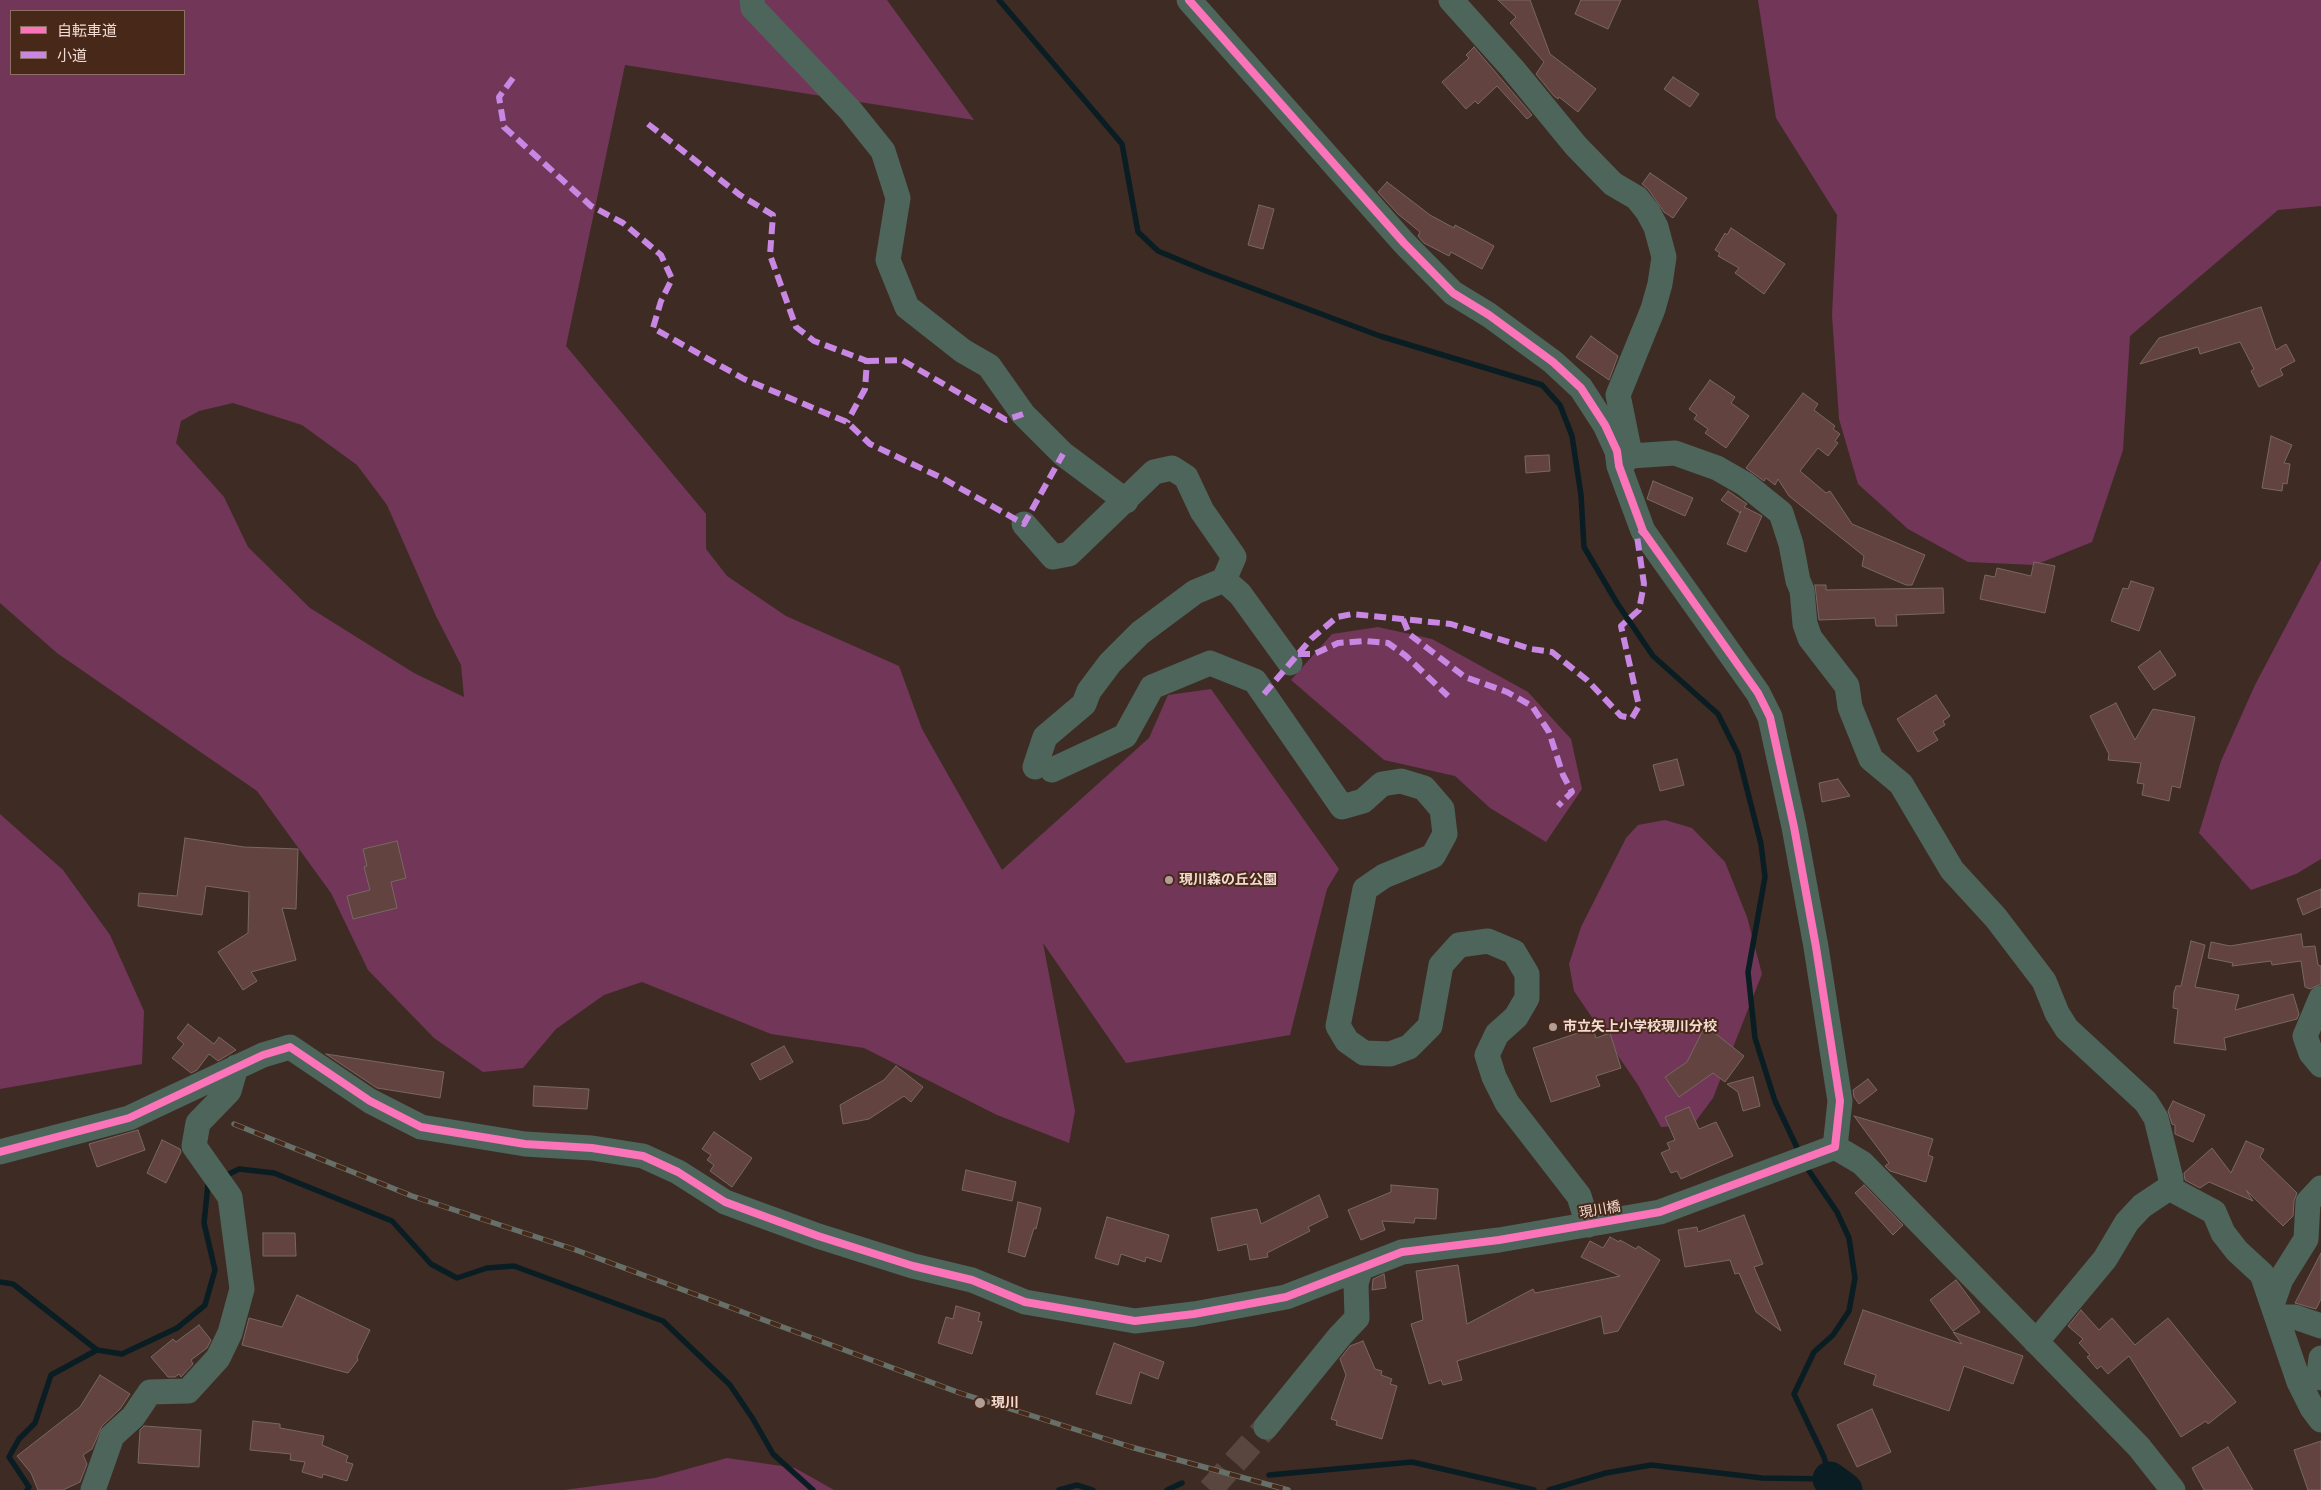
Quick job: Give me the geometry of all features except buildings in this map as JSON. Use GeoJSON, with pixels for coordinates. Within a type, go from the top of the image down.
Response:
{"type":"FeatureCollection","features":[{"type":"Feature","properties":{"kind":"street"},"geometry":{"type":"LineString","coordinates":[[752,0],[753,8],[850,110],[884,151],[898,198],[888,260],[907,307],[963,351],[989,366],[1024,414],[1063,454],[1126,501]]}},
{"type":"Feature","properties":{"kind":"street"},"geometry":{"type":"LineString","coordinates":[[1189,0],[1404,243],[1452,293],[1489,315],[1553,362],[1581,388],[1605,425],[1643,531],[1758,694],[1770,717],[1794,827],[1840,1101],[1826,1150],[1862,1163],[2139,1447],[2173,1490]]}},
{"type":"Feature","properties":{"kind":"street"},"geometry":{"type":"LineString","coordinates":[[1451,0],[1512,68],[1576,146],[1613,184],[1637,198],[1648,212],[1656,227],[1664,258],[1660,284],[1650,317],[1618,395],[1630,449],[1618,458]]}},
{"type":"Feature","properties":{"kind":"street"},"geometry":{"type":"LineString","coordinates":[[1618,458],[1675,453],[1717,468],[1745,484],[1781,513],[1802,590],[1804,624],[1810,638],[1847,686],[1850,707],[1871,759],[1901,784],[1952,870],[1996,918],[2044,981],[2057,1013],[2067,1029],[2146,1102],[2156,1118],[2171,1179],[2169,1188],[2142,1206],[2127,1222],[2105,1259],[2036,1342]]}},
{"type":"Feature","properties":{"kind":"street"},"geometry":{"type":"LineString","coordinates":[[1024,524],[1053,557],[1069,554],[1154,472],[1172,468],[1186,477],[1202,511],[1234,557],[1224,580],[1195,592],[1140,633],[1110,663],[1088,691],[1084,704],[1045,737],[1044,768],[1125,736],[1152,687],[1210,663],[1255,681],[1342,807],[1363,802],[1382,784],[1401,781],[1424,788],[1442,809],[1445,834],[1433,856],[1384,876],[1365,889],[1338,1026],[1347,1042],[1364,1053],[1390,1054],[1409,1047],[1430,1026],[1442,964],[1459,945],[1488,941],[1514,952],[1527,974],[1527,998],[1516,1017],[1497,1034],[1487,1055],[1494,1078],[1507,1104],[1579,1196],[1588,1225]]}},
{"type":"Feature","properties":{"kind":"street"},"geometry":{"type":"LineString","coordinates":[[1224,580],[1240,594],[1290,663]]}},
{"type":"Feature","properties":{"kind":"street"},"geometry":{"type":"LineString","coordinates":[[2321,998],[2306,1036],[2312,1053],[2321,1065]]}},
{"type":"Feature","properties":{"kind":"street","name":"現川橋"},"geometry":{"type":"LineString","coordinates":[[236,1067],[263,1055],[290,1047],[370,1101],[421,1127],[525,1144],[592,1148],[643,1156],[678,1172],[725,1202],[794,1227],[913,1266],[972,1280],[1024,1302],[1085,1314],[1135,1321],[1194,1314],[1286,1298],[1402,1252],[1499,1240],[1660,1212],[1826,1150]]}},
{"type":"Feature","properties":{"kind":"street"},"geometry":{"type":"LineString","coordinates":[[0,1152],[129,1118],[236,1067]]}},
{"type":"Feature","properties":{"kind":"street"},"geometry":{"type":"LineString","coordinates":[[93,1490],[112,1436],[133,1416],[150,1392],[188,1391],[218,1358],[230,1333],[242,1289],[230,1197],[194,1146],[198,1123],[229,1091],[236,1067]]}},
{"type":"Feature","properties":{"kind":"street"},"geometry":{"type":"LineString","coordinates":[[2169,1188],[2214,1212],[2224,1233],[2233,1245],[2262,1274],[2299,1382],[2312,1408],[2321,1420]]}},
{"type":"Feature","properties":{"kind":"street"},"geometry":{"type":"LineString","coordinates":[[2275,1310],[2281,1279],[2306,1239],[2308,1202],[2321,1188]]}},
{"type":"Feature","properties":{"kind":"street"},"geometry":{"type":"LineString","coordinates":[[1266,1427],[1340,1336],[1357,1318],[1356,1283],[1361,1268]]}},
{"type":"Feature","properties":{"kind":"street"},"geometry":{"type":"LineString","coordinates":[[2275,1310],[2321,1326]]}},
{"type":"Feature","properties":{"kind":"street"},"geometry":{"type":"LineString","coordinates":[[2321,1358],[2319,1374],[2321,1378]]}},
{"type":"Feature","properties":{"kind":"shaded area"},"geometry":{"type":"Polygon","coordinates":[[[0,0],[887,0],[974,120],[625,65],[566,346],[706,514],[706,549],[727,576],[786,616],[899,666],[922,729],[1002,870],[1149,738],[1168,695],[1211,689],[1339,869],[1327,889],[1290,1035],[1126,1063],[1043,943],[1075,1111],[1069,1143],[997,1115],[864,1048],[771,1034],[642,982],[604,995],[556,1029],[523,1068],[483,1072],[434,1038],[368,970],[331,893],[257,791],[57,653],[0,603],[0,0]],[[233,403],[199,411],[181,421],[176,443],[224,497],[248,547],[310,608],[414,673],[464,697],[461,665],[436,616],[387,505],[357,465],[302,425],[233,403]]]}},
{"type":"Feature","properties":{"kind":"shaded area"},"geometry":{"type":"Polygon","coordinates":[[[1758,0],[2321,0],[2321,206],[2278,210],[2130,336],[2123,450],[2092,542],[2035,565],[1968,562],[1908,529],[1858,484],[1839,419],[1832,315],[1837,215],[1776,118],[1758,0]]]}},
{"type":"Feature","properties":{"kind":"shaded area"},"geometry":{"type":"Polygon","coordinates":[[[2321,560],[2321,859],[2296,874],[2251,890],[2199,833],[2221,761],[2255,685],[2321,560]]]}},
{"type":"Feature","properties":{"kind":"shaded area"},"geometry":{"type":"Polygon","coordinates":[[[1378,627],[1432,639],[1528,692],[1571,739],[1582,789],[1546,842],[1490,808],[1455,776],[1384,760],[1291,680],[1332,634],[1378,627]]]}},
{"type":"Feature","properties":{"kind":"shaded area"},"geometry":{"type":"Polygon","coordinates":[[[0,814],[63,870],[110,935],[144,1011],[142,1064],[0,1089],[0,814]]]}},
{"type":"Feature","properties":{"kind":"shaded area"},"geometry":{"type":"Polygon","coordinates":[[[1665,820],[1692,828],[1725,862],[1747,917],[1762,974],[1713,1098],[1693,1125],[1661,1127],[1638,1085],[1574,991],[1569,964],[1581,927],[1626,838],[1638,825],[1665,820]]]}},
{"type":"Feature","properties":{"kind":"shaded area"},"geometry":{"type":"Polygon","coordinates":[[[727,1458],[795,1468],[834,1490],[564,1490],[655,1478],[727,1458]]]}},
{"type":"Feature","properties":{"kind":"waterway"},"geometry":{"type":"LineString","coordinates":[[999,0],[1122,144],[1138,232],[1158,251],[1206,271],[1380,336],[1542,385],[1560,405],[1572,436],[1581,495],[1584,547],[1617,603],[1653,656],[1718,714],[1738,754],[1761,844],[1765,877],[1748,972],[1755,1038],[1775,1101],[1800,1154]]}},
{"type":"Feature","properties":{"kind":"waterway"},"geometry":{"type":"LineString","coordinates":[[1549,1490],[1606,1473],[1651,1465],[1762,1478],[1830,1479],[1824,1457],[1794,1394],[1814,1352],[1833,1335],[1849,1311],[1855,1278],[1849,1238],[1837,1212],[1805,1165]]}},
{"type":"Feature","properties":{"kind":"waterway"},"geometry":{"type":"LineString","coordinates":[[223,1177],[239,1169],[274,1173],[392,1221],[431,1264],[457,1278],[487,1268],[514,1266],[663,1321],[730,1385],[753,1419],[773,1454],[813,1490]]}},
{"type":"Feature","properties":{"kind":"waterway"},"geometry":{"type":"LineString","coordinates":[[0,1282],[13,1284],[97,1350],[122,1354],[177,1328],[205,1305],[215,1270],[204,1223],[208,1184],[212,1182]]}},
{"type":"Feature","properties":{"kind":"waterway"},"geometry":{"type":"LineString","coordinates":[[27,1490],[29,1487],[9,1457],[19,1439],[35,1423],[51,1375],[97,1350]]}},
{"type":"Feature","properties":{"kind":"waterway"},"geometry":{"type":"LineString","coordinates":[[1269,1475],[1412,1462],[1534,1490]]}},
{"type":"Feature","properties":{"kind":"waterway"},"geometry":{"type":"LineString","coordinates":[[1830,1479],[1845,1490]]}},
{"type":"Feature","properties":{"kind":"waterway"},"geometry":{"type":"LineString","coordinates":[[1167,1490],[1182,1483]]}},
{"type":"Feature","properties":{"kind":"waterway"},"geometry":{"type":"LineString","coordinates":[[1059,1490],[1077,1485],[1093,1490]]}},
{"type":"Feature","properties":{"kind":"tunnel"},"geometry":{"type":"LineString","coordinates":[[1210,1490],[1266,1427]]}},
{"type":"Feature","properties":{"kind":"railway"},"geometry":{"type":"LineString","coordinates":[[234,1124],[412,1196],[576,1250],[960,1393],[1131,1447],[1288,1490]]}},
{"type":"Feature","properties":{"kind":"marked path"},"geometry":{"type":"LineString","coordinates":[[513,78],[499,97],[504,127],[591,206],[623,223],[661,255],[672,279],[661,301],[653,328],[744,379],[847,422],[870,444],[942,478],[1024,524],[1063,454]]}},
{"type":"Feature","properties":{"kind":"marked path"},"geometry":{"type":"LineString","coordinates":[[648,124],[740,195],[773,215],[770,255],[796,327],[814,341],[867,361],[865,389],[847,422]]}},
{"type":"Feature","properties":{"kind":"marked path"},"geometry":{"type":"LineString","coordinates":[[867,361],[902,360],[1006,420],[1023,414]]}},
{"type":"Feature","properties":{"kind":"marked path"},"geometry":{"type":"LineString","coordinates":[[1264,694],[1311,639],[1337,617],[1352,614],[1451,624],[1531,649],[1552,652],[1587,680],[1621,716],[1632,718],[1639,706],[1621,626],[1639,610],[1644,584],[1637,536],[1643,531]]}},
{"type":"Feature","properties":{"kind":"marked path"},"geometry":{"type":"LineString","coordinates":[[1403,619],[1409,634],[1465,677],[1507,692],[1532,706],[1549,732],[1563,775],[1572,792],[1558,806]]}},
{"type":"Feature","properties":{"kind":"marked path"},"geometry":{"type":"LineString","coordinates":[[1298,654],[1314,654],[1338,643],[1365,641],[1388,643],[1406,656],[1448,696]]}},
{"type":"Feature","properties":{"kind":"cycle path"},"geometry":{"type":"LineString","coordinates":[[0,1152],[129,1118],[263,1055],[290,1047],[370,1101],[421,1127],[525,1144],[592,1148],[643,1156],[678,1172],[725,1202],[818,1236],[913,1266],[972,1280],[1025,1302],[1135,1321],[1194,1314],[1286,1297],[1402,1252],[1499,1240],[1660,1212],[1835,1147],[1840,1101],[1816,947],[1794,827],[1770,717],[1758,693],[1643,531],[1619,466],[1617,451],[1605,425],[1581,388],[1553,362],[1489,315],[1453,293],[1404,243],[1189,0]]}},
{"type":"Feature","properties":{"kind":"place","name":"現川森の丘公園"},"geometry":{"type":"Point","coordinates":[1169,880]}},
{"type":"Feature","properties":{"kind":"place","name":"市立矢上小学校現川分校"},"geometry":{"type":"Point","coordinates":[1553,1027]}},
{"type":"Feature","properties":{"kind":"place","name":"現川"},"geometry":{"type":"Point","coordinates":[980,1403]}}]}
